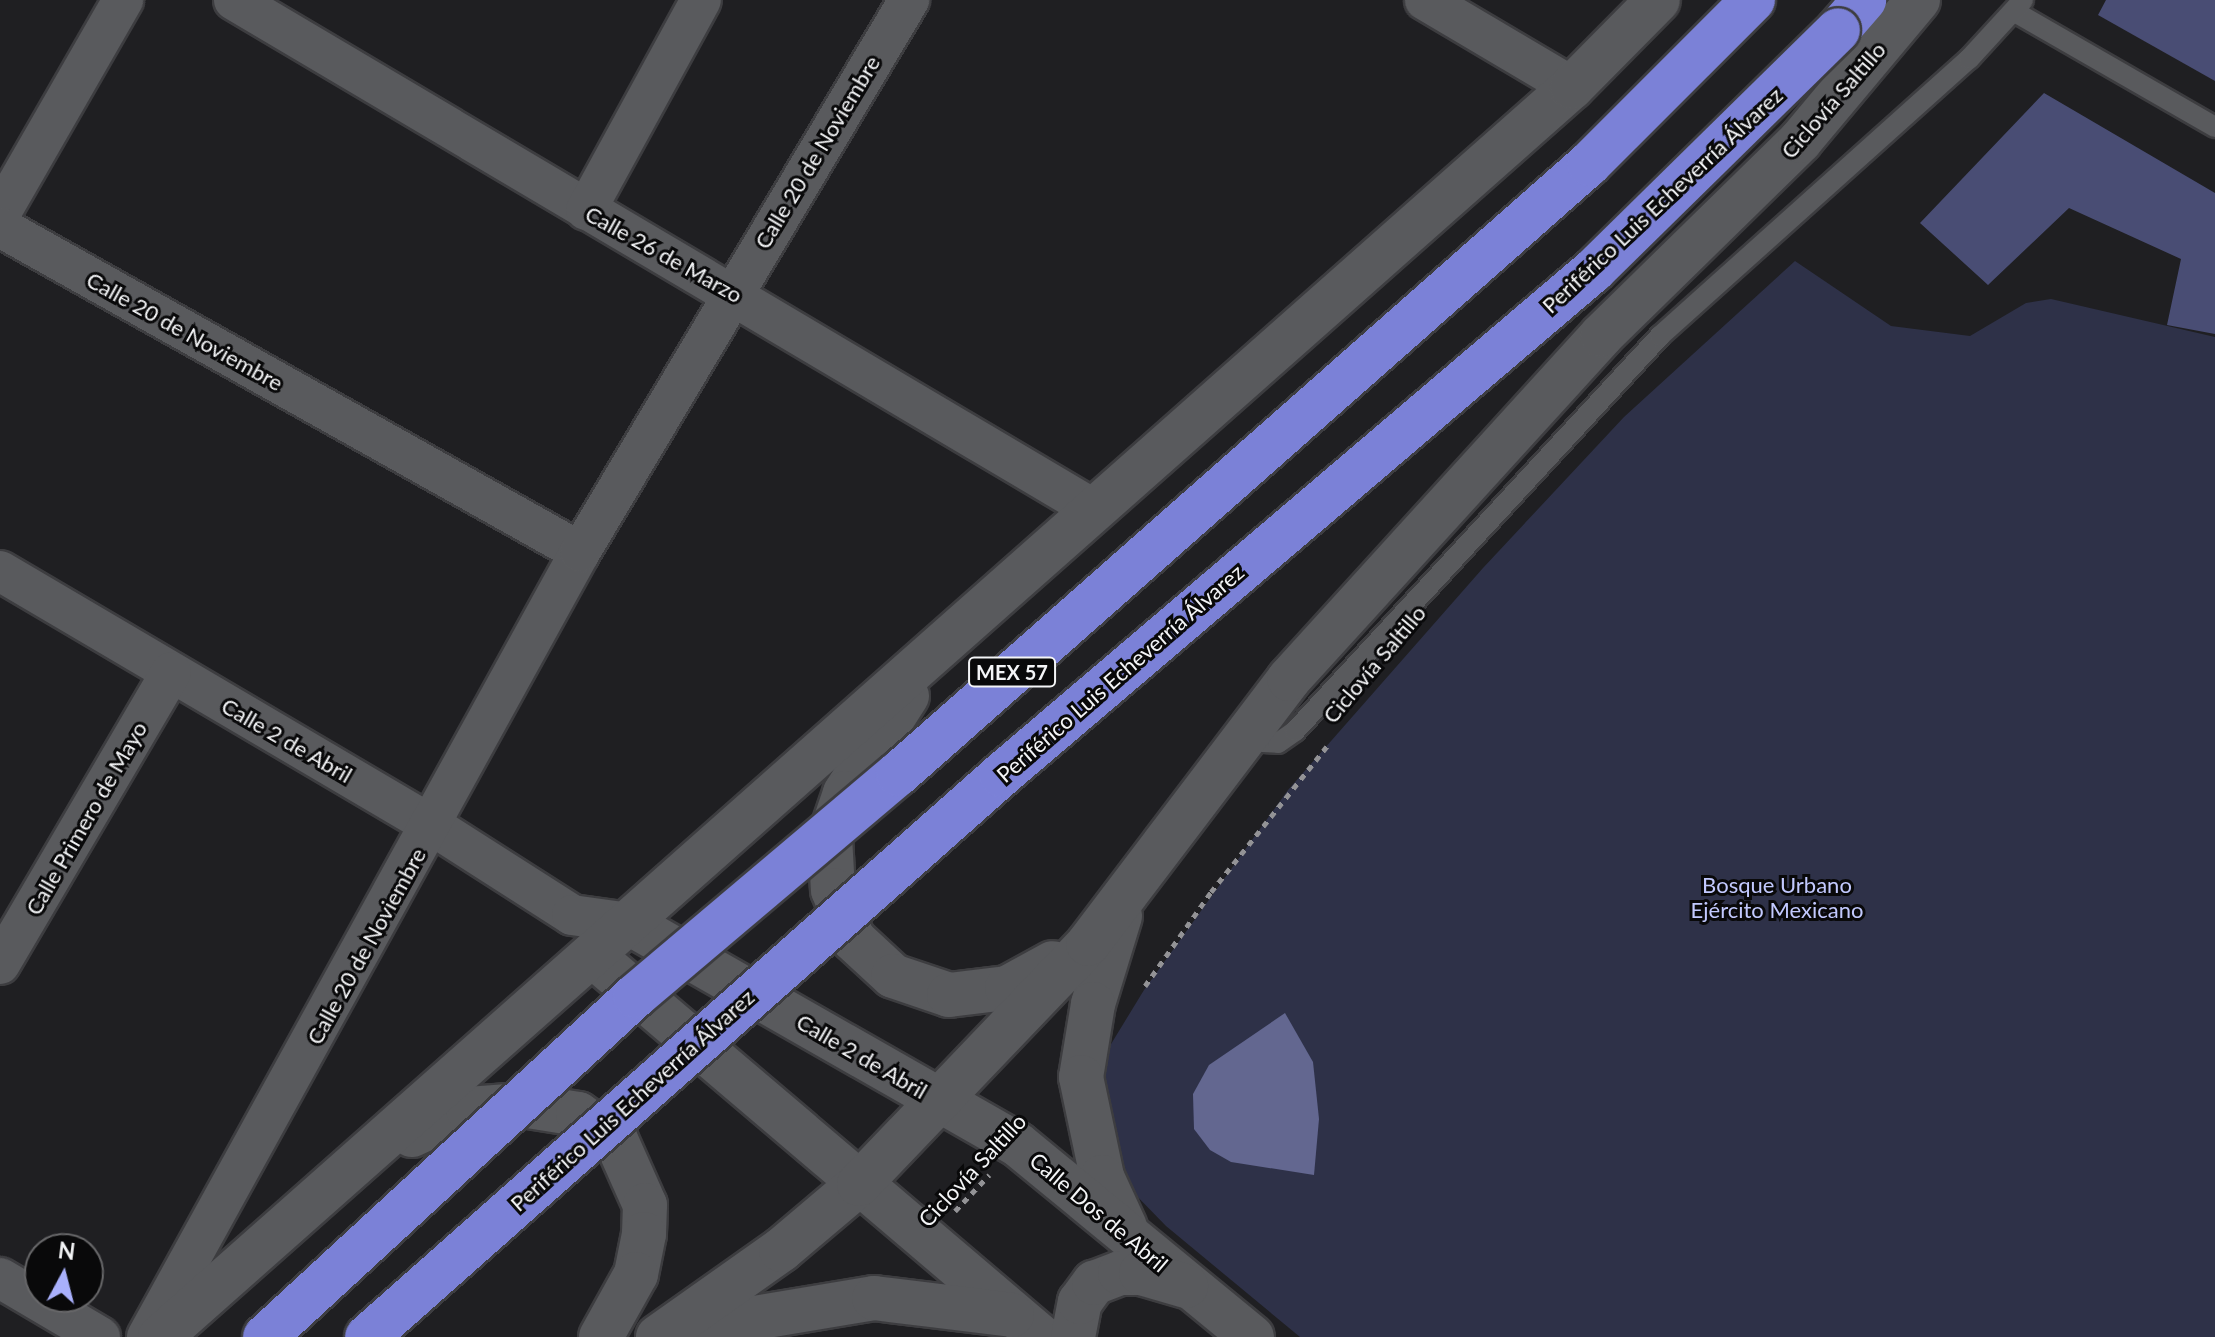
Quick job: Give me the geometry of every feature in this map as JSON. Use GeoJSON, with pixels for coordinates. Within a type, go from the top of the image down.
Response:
{"type":"FeatureCollection","features":[{"type":"Feature","properties":{"kind":"highway","name":"MEX 57"},"geometry":{"type":"LineString","coordinates":[[265,1337],[635,996],[898,774],[1589,164],[1753,0]]}},
{"type":"Feature","properties":{"kind":"highway","name":"Periférico Luis Echeverría Álvarez"},"geometry":{"type":"LineString","coordinates":[[367,1337],[1001,775],[1594,270],[1851,15]]}},
{"type":"Feature","properties":{"kind":"street"},"geometry":{"type":"LineString","coordinates":[[0,214],[123,0]]}},
{"type":"Feature","properties":{"kind":"street","name":"Calle 26 de Marzo"},"geometry":{"type":"LineString","coordinates":[[234,0],[586,210],[732,291],[1093,509]]}},
{"type":"Feature","properties":{"kind":"street"},"geometry":{"type":"LineString","coordinates":[[586,210],[701,0]]}},
{"type":"Feature","properties":{"kind":"street","name":"Calle 20 de Noviembre"},"geometry":{"type":"LineString","coordinates":[[147,1337],[433,826],[580,552],[732,291],[909,0]]}},
{"type":"Feature","properties":{"kind":"street"},"geometry":{"type":"LineString","coordinates":[[1425,0],[1572,87]]}},
{"type":"Feature","properties":{"kind":"street"},"geometry":{"type":"LineString","coordinates":[[160,1337],[374,1153],[1093,509],[1572,87],[1658,0]]}},
{"type":"Feature","properties":{"kind":"street"},"geometry":{"type":"LineString","coordinates":[[660,1335],[781,1250],[859,1184],[1088,944],[1289,679],[1602,335],[1800,141],[1918,0]]}},
{"type":"Feature","properties":{"kind":"street","name":"Calle 20 de Noviembre"},"geometry":{"type":"LineString","coordinates":[[0,227],[580,552]]}},
{"type":"Feature","properties":{"kind":"street","name":"Calle 2 de Abril"},"geometry":{"type":"LineString","coordinates":[[0,571],[433,826],[572,915],[629,923],[937,1099]]}},
{"type":"Feature","properties":{"kind":"street"},"geometry":{"type":"LineString","coordinates":[[933,653],[845,793],[830,837],[833,890],[853,939],[893,976],[949,995],[1007,988],[1088,944]]}},
{"type":"Feature","properties":{"kind":"street","name":"Calle Primero de Mayo"},"geometry":{"type":"LineString","coordinates":[[0,964],[171,672]]}},
{"type":"Feature","properties":{"kind":"street"},"geometry":{"type":"LineString","coordinates":[[1127,893],[1093,1004],[1081,1077],[1097,1162],[1127,1233]]}},
{"type":"Feature","properties":{"kind":"street"},"geometry":{"type":"LineString","coordinates":[[572,915],[593,956],[1028,1326]]}},
{"type":"Feature","properties":{"kind":"street","name":"Calle Dos de Abril"},"geometry":{"type":"LineString","coordinates":[[937,1099],[1017,1144],[1252,1337]]}},
{"type":"Feature","properties":{"kind":"street"},"geometry":{"type":"LineString","coordinates":[[374,1153],[468,1109],[522,1105],[578,1114],[616,1140],[645,1205],[644,1234],[636,1274],[601,1337]]}},
{"type":"Feature","properties":{"kind":"street"},"geometry":{"type":"LineString","coordinates":[[1073,1337],[1080,1302],[1094,1283],[1120,1273],[1141,1273],[1188,1286]]}},
{"type":"Feature","properties":{"kind":"street"},"geometry":{"type":"LineString","coordinates":[[0,1278],[100,1337]]}},
{"type":"Feature","properties":{"kind":"street"},"geometry":{"type":"LineString","coordinates":[[660,1335],[874,1298],[949,1303],[1028,1326]]}},
{"type":"Feature","properties":{"kind":"lane"},"geometry":{"type":"LineString","coordinates":[[1242,741],[1278,743],[1295,731],[1660,336],[1969,59],[2019,6],[2215,127]]}},
{"type":"Feature","properties":{"kind":"path","name":"Ciclovía Saltillo"},"geometry":{"type":"LineString","coordinates":[[1142,991],[1211,892],[1338,733]]}},
{"type":"Feature","properties":{"kind":"path","name":"Ciclovía Saltillo"},"geometry":{"type":"LineString","coordinates":[[927,1241],[1017,1144]]}},
{"type":"Feature","properties":{"kind":"green space","name":"Bosque Urbano Ejército Mexicano"},"geometry":{"type":"Polygon","coordinates":[[[1795,261],[1891,326],[1970,336],[2026,303],[2051,299],[2215,337],[2215,1337],[1300,1337],[1166,1226],[1128,1187],[1110,1156],[1099,1088],[1108,1049],[1144,990],[1288,790],[1483,568],[1624,417],[1795,261]]]}},
{"type":"Feature","properties":{"kind":"shaded area"},"geometry":{"type":"Polygon","coordinates":[[[1285,1013],[1313,1062],[1319,1119],[1314,1175],[1231,1162],[1210,1150],[1194,1129],[1193,1094],[1209,1065],[1285,1013]]]}},
{"type":"Feature","properties":{"kind":"building"},"geometry":{"type":"Polygon","coordinates":[[[2106,0],[2215,0],[2215,81],[2098,15],[2106,0]]]}},
{"type":"Feature","properties":{"kind":"building"},"geometry":{"type":"Polygon","coordinates":[[[2044,93],[2215,193],[2215,334],[2167,325],[2181,259],[2069,208],[1988,285],[1920,223],[2044,93]]]}}]}
